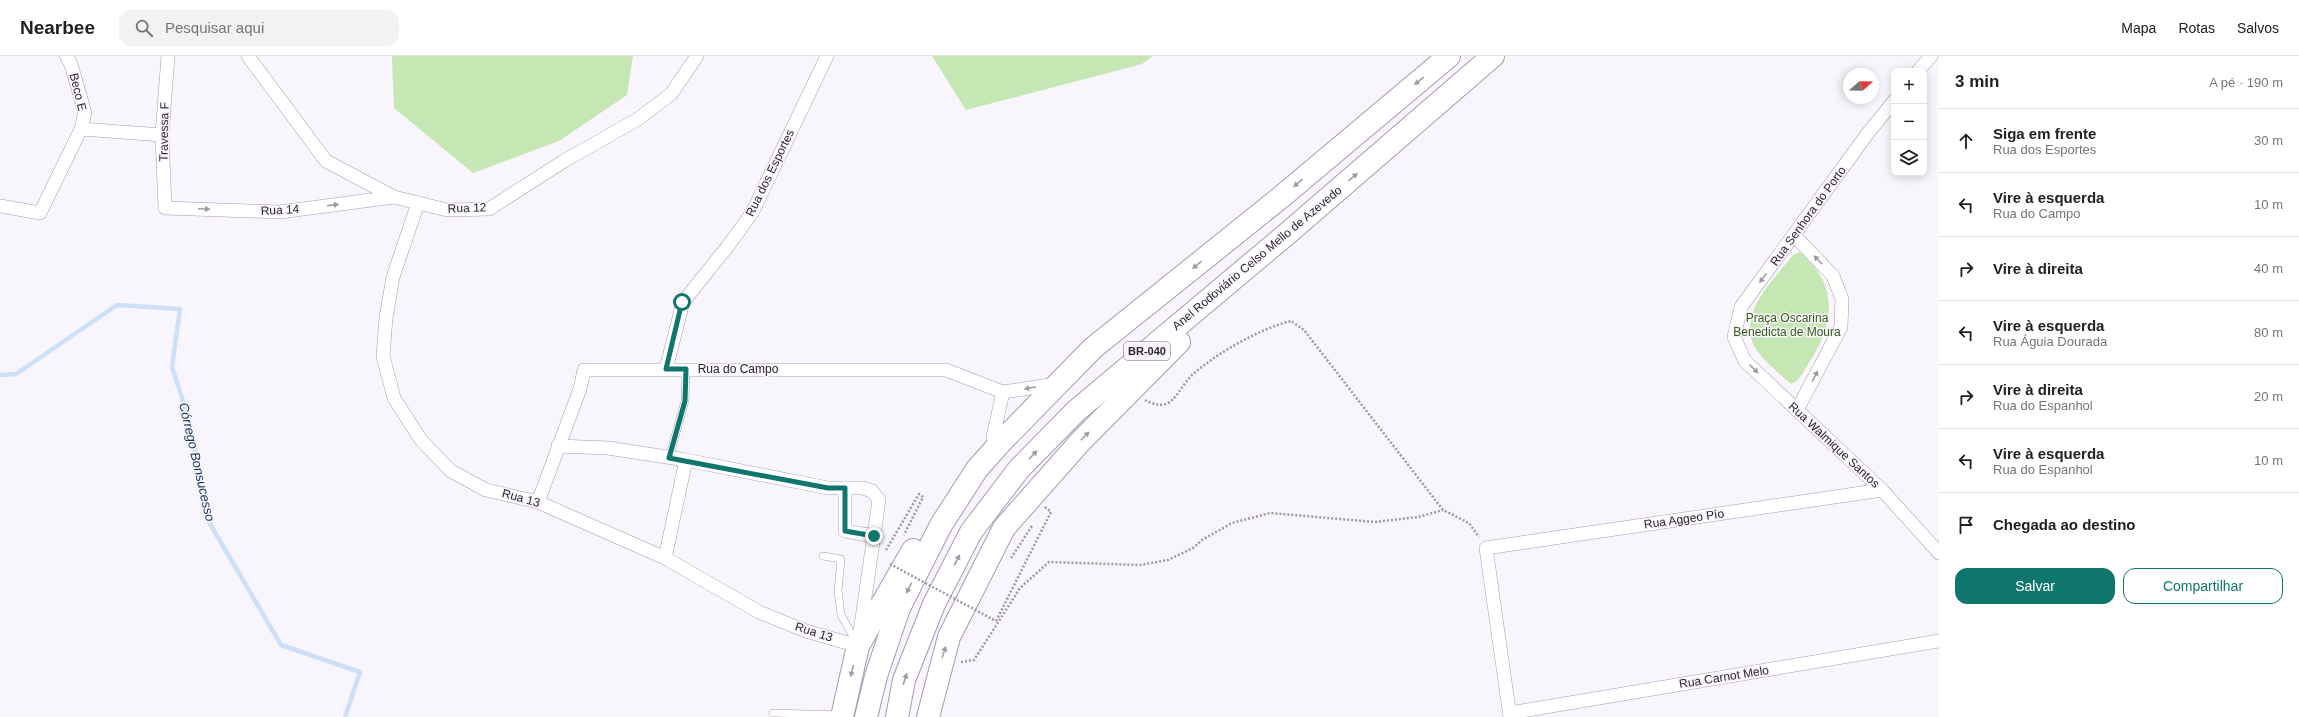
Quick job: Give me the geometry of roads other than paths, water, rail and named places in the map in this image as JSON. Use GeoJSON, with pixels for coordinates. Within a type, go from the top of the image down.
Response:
{"type":"FeatureCollection","features":[{"type":"Feature","properties":{"kind":"highway","name":"BR-040"},"geometry":{"type":"LineString","coordinates":[[866,717],[876,676],[899,608],[941,525],[977,469],[1029,413],[1093,348],[1280,198],[1449,56]]}},
{"type":"Feature","properties":{"kind":"highway","name":"Anel Rodoviário Celso Mello de Azevedo"},"geometry":{"type":"LineString","coordinates":[[897,717],[904,680],[934,604],[971,532],[1020,469],[1076,410],[1288,233],[1493,56]]}},
{"type":"Feature","properties":{"kind":"highway"},"geometry":{"type":"LineString","coordinates":[[928,717],[940,666],[949,637],[1004,528],[1080,442],[1170,350],[1262,268],[1288,233]]}},
{"type":"Feature","properties":{"kind":"highway"},"geometry":{"type":"LineString","coordinates":[[842,716],[858,646],[956,474],[993,437],[1029,413]]}},
{"type":"Feature","properties":{"kind":"street","name":"Beco E"},"geometry":{"type":"LineString","coordinates":[[0,206],[40,213],[81,129],[85,113],[71,64],[66,56]]}},
{"type":"Feature","properties":{"kind":"street","name":"Travessa F"},"geometry":{"type":"LineString","coordinates":[[165,208],[162,135],[168,56]]}},
{"type":"Feature","properties":{"kind":"street","name":"Rua 12"},"geometry":{"type":"LineString","coordinates":[[248,56],[326,161],[394,197],[448,210],[489,209],[564,161],[638,119],[671,94],[696,56]]}},
{"type":"Feature","properties":{"kind":"street","name":"Rua dos Esportes"},"geometry":{"type":"LineString","coordinates":[[666,369],[682,302],[728,246],[752,213],[827,56]]}},
{"type":"Feature","properties":{"kind":"street"},"geometry":{"type":"LineString","coordinates":[[1921,68],[1931,56]]}},
{"type":"Feature","properties":{"kind":"street","name":"Rua Senhora do Porto"},"geometry":{"type":"LineString","coordinates":[[1734,337],[1741,307],[1868,133],[1892,104]]}},
{"type":"Feature","properties":{"kind":"street"},"geometry":{"type":"LineString","coordinates":[[81,129],[162,135]]}},
{"type":"Feature","properties":{"kind":"street","name":"Rua 14"},"geometry":{"type":"LineString","coordinates":[[165,208],[280,212],[394,197]]}},
{"type":"Feature","properties":{"kind":"street","name":"Rua 13"},"geometry":{"type":"LineString","coordinates":[[418,203],[393,277],[386,318],[383,356],[394,398],[421,440],[451,471],[486,490],[538,502],[665,558],[759,612],[806,631],[858,646]]}},
{"type":"Feature","properties":{"kind":"street"},"geometry":{"type":"LineString","coordinates":[[1794,235],[1833,276],[1842,299],[1841,327],[1797,410]]}},
{"type":"Feature","properties":{"kind":"street","name":"Rua Walmique Santos"},"geometry":{"type":"LineString","coordinates":[[1734,337],[1745,362],[1882,490],[1939,553]]}},
{"type":"Feature","properties":{"kind":"street","name":"Rua do Campo"},"geometry":{"type":"LineString","coordinates":[[538,502],[580,389],[584,370],[946,370],[1003,392],[1057,384]]}},
{"type":"Feature","properties":{"kind":"street"},"geometry":{"type":"LineString","coordinates":[[993,437],[1003,392]]}},
{"type":"Feature","properties":{"kind":"street"},"geometry":{"type":"LineString","coordinates":[[558,446],[608,448],[686,460],[828,488],[863,488],[872,491],[879,500],[858,646]]}},
{"type":"Feature","properties":{"kind":"street"},"geometry":{"type":"LineString","coordinates":[[665,558],[686,460]]}},
{"type":"Feature","properties":{"kind":"street"},"geometry":{"type":"LineString","coordinates":[[845,488],[845,531],[874,536]]}},
{"type":"Feature","properties":{"kind":"street","name":"Rua Aggeo Pío"},"geometry":{"type":"LineString","coordinates":[[1510,715],[1486,548],[1882,490]]}},
{"type":"Feature","properties":{"kind":"street","name":"Rua Carnot Melo"},"geometry":{"type":"LineString","coordinates":[[1510,715],[1939,641]]}},
{"type":"Feature","properties":{"kind":"lane"},"geometry":{"type":"LineString","coordinates":[[669,458],[685,401],[686,369]]}},
{"type":"Feature","properties":{"kind":"lane"},"geometry":{"type":"LineString","coordinates":[[823,556],[841,559],[838,591],[841,614],[858,646]]}},
{"type":"Feature","properties":{"kind":"lane"},"geometry":{"type":"LineString","coordinates":[[773,713],[842,716]]}},
{"type":"Feature","properties":{"kind":"waterway","name":"Córrego Bonsucesso"},"geometry":{"type":"LineString","coordinates":[[0,375],[16,374],[117,305],[180,309],[172,367],[190,423],[209,522],[281,645],[360,672],[345,717]]}},
{"type":"Feature","properties":{"kind":"park label","name":"Praça Oscarina Benedicta de Moura"},"geometry":{"type":"Point","coordinates":[1787,325]}}]}
